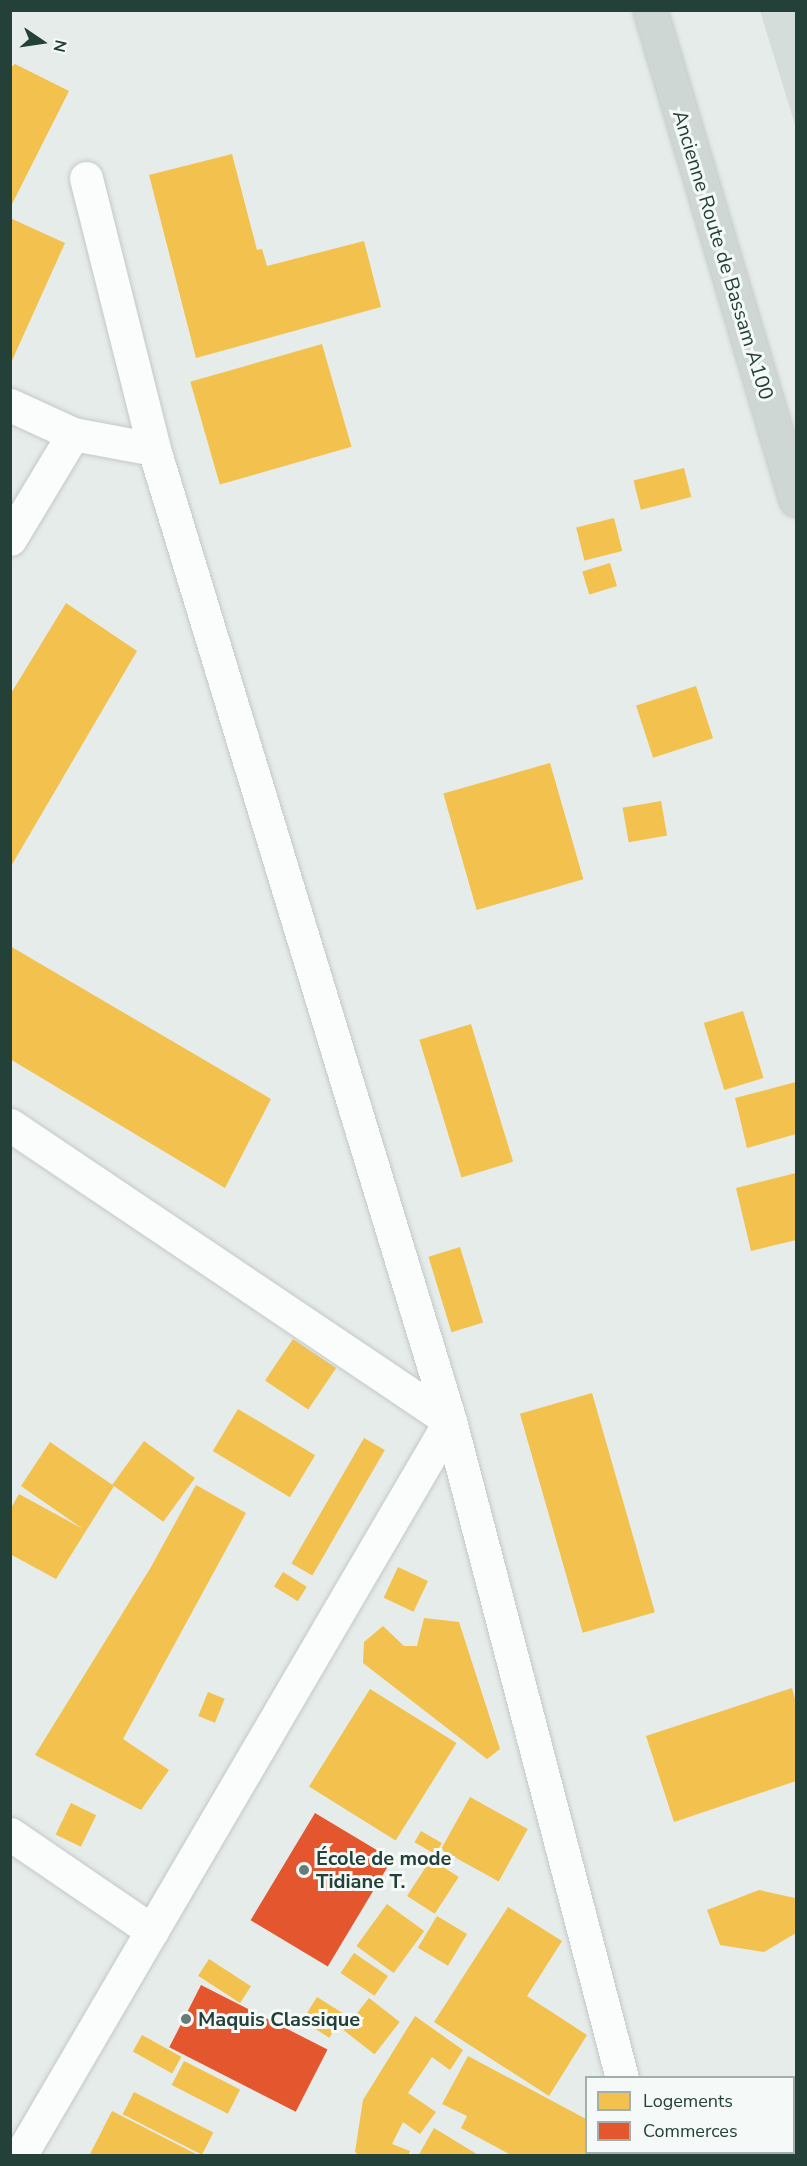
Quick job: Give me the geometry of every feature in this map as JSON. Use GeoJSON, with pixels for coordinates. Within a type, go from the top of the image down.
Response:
{"type":"FeatureCollection","features":[{"type":"Feature","properties":{"kind":"main road","name":"Ancienne Route de Bassam A100"},"geometry":{"type":"LineString","coordinates":[[650,10],[796,500]]}},
{"type":"Feature","properties":{"kind":"street"},"geometry":{"type":"LineString","coordinates":[[86,178],[154,449],[450,1421],[621,2076]]}},
{"type":"Feature","properties":{"kind":"street"},"geometry":{"type":"LineString","coordinates":[[10,405],[73,434],[154,449]]}},
{"type":"Feature","properties":{"kind":"street"},"geometry":{"type":"LineString","coordinates":[[10,539],[73,434]]}},
{"type":"Feature","properties":{"kind":"street"},"geometry":{"type":"LineString","coordinates":[[10,1125],[450,1421]]}},
{"type":"Feature","properties":{"kind":"street"},"geometry":{"type":"LineString","coordinates":[[20,2156],[450,1421]]}},
{"type":"Feature","properties":{"kind":"street"},"geometry":{"type":"LineString","coordinates":[[10,1834],[152,1931]]}},
{"type":"Feature","properties":{"kind":"shaded area"},"geometry":{"type":"Polygon","coordinates":[[[760,11],[796,11],[796,128],[760,11]]]}},
{"type":"Feature","properties":{"kind":"building: Logements"},"geometry":{"type":"Polygon","coordinates":[[[15,64],[69,91],[10,208],[10,68],[15,64]]]}},
{"type":"Feature","properties":{"kind":"building: Logements"},"geometry":{"type":"Polygon","coordinates":[[[232,154],[257,250],[262,249],[267,266],[364,241],[381,307],[196,358],[149,175],[232,154]]]}},
{"type":"Feature","properties":{"kind":"building: Logements"},"geometry":{"type":"Polygon","coordinates":[[[10,218],[65,243],[10,365],[10,218]]]}},
{"type":"Feature","properties":{"kind":"building: Logements"},"geometry":{"type":"Polygon","coordinates":[[[322,344],[351,447],[220,485],[190,382],[322,344]]]}},
{"type":"Feature","properties":{"kind":"building: Logements"},"geometry":{"type":"Polygon","coordinates":[[[684,468],[691,497],[641,510],[634,481],[684,468]]]}},
{"type":"Feature","properties":{"kind":"building: Logements"},"geometry":{"type":"Polygon","coordinates":[[[614,518],[622,551],[584,560],[576,527],[614,518]]]}},
{"type":"Feature","properties":{"kind":"building: Logements"},"geometry":{"type":"Polygon","coordinates":[[[610,563],[617,586],[589,594],[582,571],[610,563]]]}},
{"type":"Feature","properties":{"kind":"building: Logements"},"geometry":{"type":"Polygon","coordinates":[[[66,603],[137,651],[10,868],[10,695],[66,603]]]}},
{"type":"Feature","properties":{"kind":"building: Logements"},"geometry":{"type":"Polygon","coordinates":[[[696,686],[713,738],[653,758],[636,705],[696,686]]]}},
{"type":"Feature","properties":{"kind":"building: Logements"},"geometry":{"type":"Polygon","coordinates":[[[550,763],[583,879],[477,910],[443,794],[550,763]]]}},
{"type":"Feature","properties":{"kind":"building: Logements"},"geometry":{"type":"Polygon","coordinates":[[[661,801],[667,835],[629,842],[623,808],[661,801]]]}},
{"type":"Feature","properties":{"kind":"building: Logements"},"geometry":{"type":"Polygon","coordinates":[[[10,946],[271,1099],[225,1188],[10,1059],[10,946]]]}},
{"type":"Feature","properties":{"kind":"building: Logements"},"geometry":{"type":"Polygon","coordinates":[[[743,1011],[763,1078],[724,1090],[704,1023],[743,1011]]]}},
{"type":"Feature","properties":{"kind":"building: Logements"},"geometry":{"type":"Polygon","coordinates":[[[471,1024],[513,1162],[461,1177],[419,1040],[471,1024]]]}},
{"type":"Feature","properties":{"kind":"building: Logements"},"geometry":{"type":"Polygon","coordinates":[[[796,1082],[796,1134],[747,1148],[735,1098],[796,1082]]]}},
{"type":"Feature","properties":{"kind":"building: Logements"},"geometry":{"type":"Polygon","coordinates":[[[796,1173],[796,1240],[751,1251],[736,1188],[796,1173]]]}},
{"type":"Feature","properties":{"kind":"building: Logements"},"geometry":{"type":"Polygon","coordinates":[[[460,1247],[483,1323],[452,1332],[428,1257],[460,1247]]]}},
{"type":"Feature","properties":{"kind":"building: Logements"},"geometry":{"type":"Polygon","coordinates":[[[293,1339],[336,1368],[308,1410],[265,1380],[293,1339]]]}},
{"type":"Feature","properties":{"kind":"building: Logements"},"geometry":{"type":"Polygon","coordinates":[[[592,1393],[655,1612],[583,1633],[520,1414],[592,1393]]]}},
{"type":"Feature","properties":{"kind":"building: Logements"},"geometry":{"type":"Polygon","coordinates":[[[238,1409],[315,1455],[290,1497],[213,1451],[238,1409]]]}},
{"type":"Feature","properties":{"kind":"building: Logements"},"geometry":{"type":"Polygon","coordinates":[[[364,1438],[385,1450],[312,1576],[292,1564],[364,1438]]]}},
{"type":"Feature","properties":{"kind":"building: Logements"},"geometry":{"type":"Polygon","coordinates":[[[144,1441],[195,1478],[163,1522],[112,1485],[144,1441]]]}},
{"type":"Feature","properties":{"kind":"building: Logements"},"geometry":{"type":"Polygon","coordinates":[[[50,1442],[114,1486],[56,1579],[10,1554],[10,1510],[19,1494],[83,1529],[21,1486],[50,1442]]]}},
{"type":"Feature","properties":{"kind":"building: Logements"},"geometry":{"type":"Polygon","coordinates":[[[196,1485],[246,1513],[123,1739],[169,1770],[141,1810],[35,1755],[151,1567],[196,1485]]]}},
{"type":"Feature","properties":{"kind":"building: Logements"},"geometry":{"type":"Polygon","coordinates":[[[398,1567],[428,1581],[414,1612],[384,1598],[398,1567]]]}},
{"type":"Feature","properties":{"kind":"building: Logements"},"geometry":{"type":"Polygon","coordinates":[[[283,1572],[307,1587],[298,1601],[274,1586],[283,1572]]]}},
{"type":"Feature","properties":{"kind":"building: Logements"},"geometry":{"type":"Polygon","coordinates":[[[424,1618],[459,1622],[500,1749],[487,1759],[363,1663],[364,1642],[383,1626],[404,1646],[417,1646],[424,1618]]]}},
{"type":"Feature","properties":{"kind":"building: Logements"},"geometry":{"type":"Polygon","coordinates":[[[792,1688],[796,1703],[796,1781],[674,1822],[646,1736],[792,1688]]]}},
{"type":"Feature","properties":{"kind":"building: Logements"},"geometry":{"type":"Polygon","coordinates":[[[370,1689],[457,1743],[396,1841],[309,1787],[370,1689]]]}},
{"type":"Feature","properties":{"kind":"building: Logements"},"geometry":{"type":"Polygon","coordinates":[[[208,1692],[225,1699],[215,1723],[198,1716],[208,1692]]]}},
{"type":"Feature","properties":{"kind":"building: Logements"},"geometry":{"type":"Polygon","coordinates":[[[470,1797],[528,1829],[499,1881],[441,1849],[470,1797]]]}},
{"type":"Feature","properties":{"kind":"building: Logements"},"geometry":{"type":"Polygon","coordinates":[[[71,1803],[96,1815],[81,1847],[56,1834],[71,1803]]]}},
{"type":"Feature","properties":{"kind":"building: Logements"},"geometry":{"type":"Polygon","coordinates":[[[421,1831],[442,1843],[435,1854],[414,1842],[421,1831]]]}},
{"type":"Feature","properties":{"kind":"building: Logements"},"geometry":{"type":"Polygon","coordinates":[[[431,1859],[459,1877],[435,1914],[407,1896],[431,1859]]]}},
{"type":"Feature","properties":{"kind":"building: Logements"},"geometry":{"type":"Polygon","coordinates":[[[759,1890],[795,1898],[796,1933],[764,1952],[720,1945],[707,1910],[759,1890]]]}},
{"type":"Feature","properties":{"kind":"building: Logements"},"geometry":{"type":"Polygon","coordinates":[[[387,1904],[424,1931],[394,1973],[356,1946],[387,1904]]]}},
{"type":"Feature","properties":{"kind":"building: Logements"},"geometry":{"type":"Polygon","coordinates":[[[508,1907],[562,1941],[527,1996],[587,2035],[549,2096],[434,2022],[508,1907]]]}},
{"type":"Feature","properties":{"kind":"building: Logements"},"geometry":{"type":"Polygon","coordinates":[[[437,1916],[467,1934],[448,1966],[418,1948],[437,1916]]]}},
{"type":"Feature","properties":{"kind":"building: Logements"},"geometry":{"type":"Polygon","coordinates":[[[354,1953],[388,1976],[375,1996],[341,1973],[354,1953]]]}},
{"type":"Feature","properties":{"kind":"building: Logements"},"geometry":{"type":"Polygon","coordinates":[[[209,1959],[251,1986],[240,2003],[198,1976],[209,1959]]]}},
{"type":"Feature","properties":{"kind":"building: Logements"},"geometry":{"type":"Polygon","coordinates":[[[317,1997],[344,2014],[329,2038],[302,2021],[317,1997]]]}},
{"type":"Feature","properties":{"kind":"building: Logements"},"geometry":{"type":"Polygon","coordinates":[[[369,1998],[400,2022],[374,2054],[344,2030],[369,1998]]]}},
{"type":"Feature","properties":{"kind":"building: Logements"},"geometry":{"type":"Polygon","coordinates":[[[415,2016],[463,2050],[450,2070],[432,2057],[408,2093],[436,2112],[420,2134],[403,2122],[392,2144],[410,2151],[408,2156],[360,2156],[355,2152],[363,2100],[415,2016]]]}},
{"type":"Feature","properties":{"kind":"building: Logements"},"geometry":{"type":"Polygon","coordinates":[[[142,2035],[181,2057],[172,2073],[133,2052],[142,2035]]]}},
{"type":"Feature","properties":{"kind":"building: Logements"},"geometry":{"type":"Polygon","coordinates":[[[468,2056],[585,2118],[585,2154],[597,2154],[596,2156],[513,2156],[461,2128],[467,2116],[442,2104],[468,2056]]]}},
{"type":"Feature","properties":{"kind":"building: Logements"},"geometry":{"type":"Polygon","coordinates":[[[184,2061],[240,2090],[228,2114],[172,2085],[184,2061]]]}},
{"type":"Feature","properties":{"kind":"building: Logements"},"geometry":{"type":"Polygon","coordinates":[[[134,2092],[213,2132],[202,2155],[123,2114],[134,2092]]]}},
{"type":"Feature","properties":{"kind":"building: Logements"},"geometry":{"type":"Polygon","coordinates":[[[112,2111],[200,2156],[89,2156],[112,2111]]]}},
{"type":"Feature","properties":{"kind":"building: Logements"},"geometry":{"type":"Polygon","coordinates":[[[434,2128],[480,2156],[418,2156],[434,2128]]]}},
{"type":"Feature","properties":{"kind":"building: Commerces"},"geometry":{"type":"Polygon","coordinates":[[[315,1813],[392,1859],[328,1966],[251,1920],[315,1813]]]}},
{"type":"Feature","properties":{"kind":"building: Commerces"},"geometry":{"type":"Polygon","coordinates":[[[201,1985],[328,2049],[296,2112],[169,2047],[201,1985]]]}},
{"type":"Feature","properties":{"kind":"place","name":"École de mode Tidiane T."},"geometry":{"type":"Point","coordinates":[304,1870]}},
{"type":"Feature","properties":{"kind":"place","name":"Maquis Classique"},"geometry":{"type":"Point","coordinates":[186,2019]}}]}
